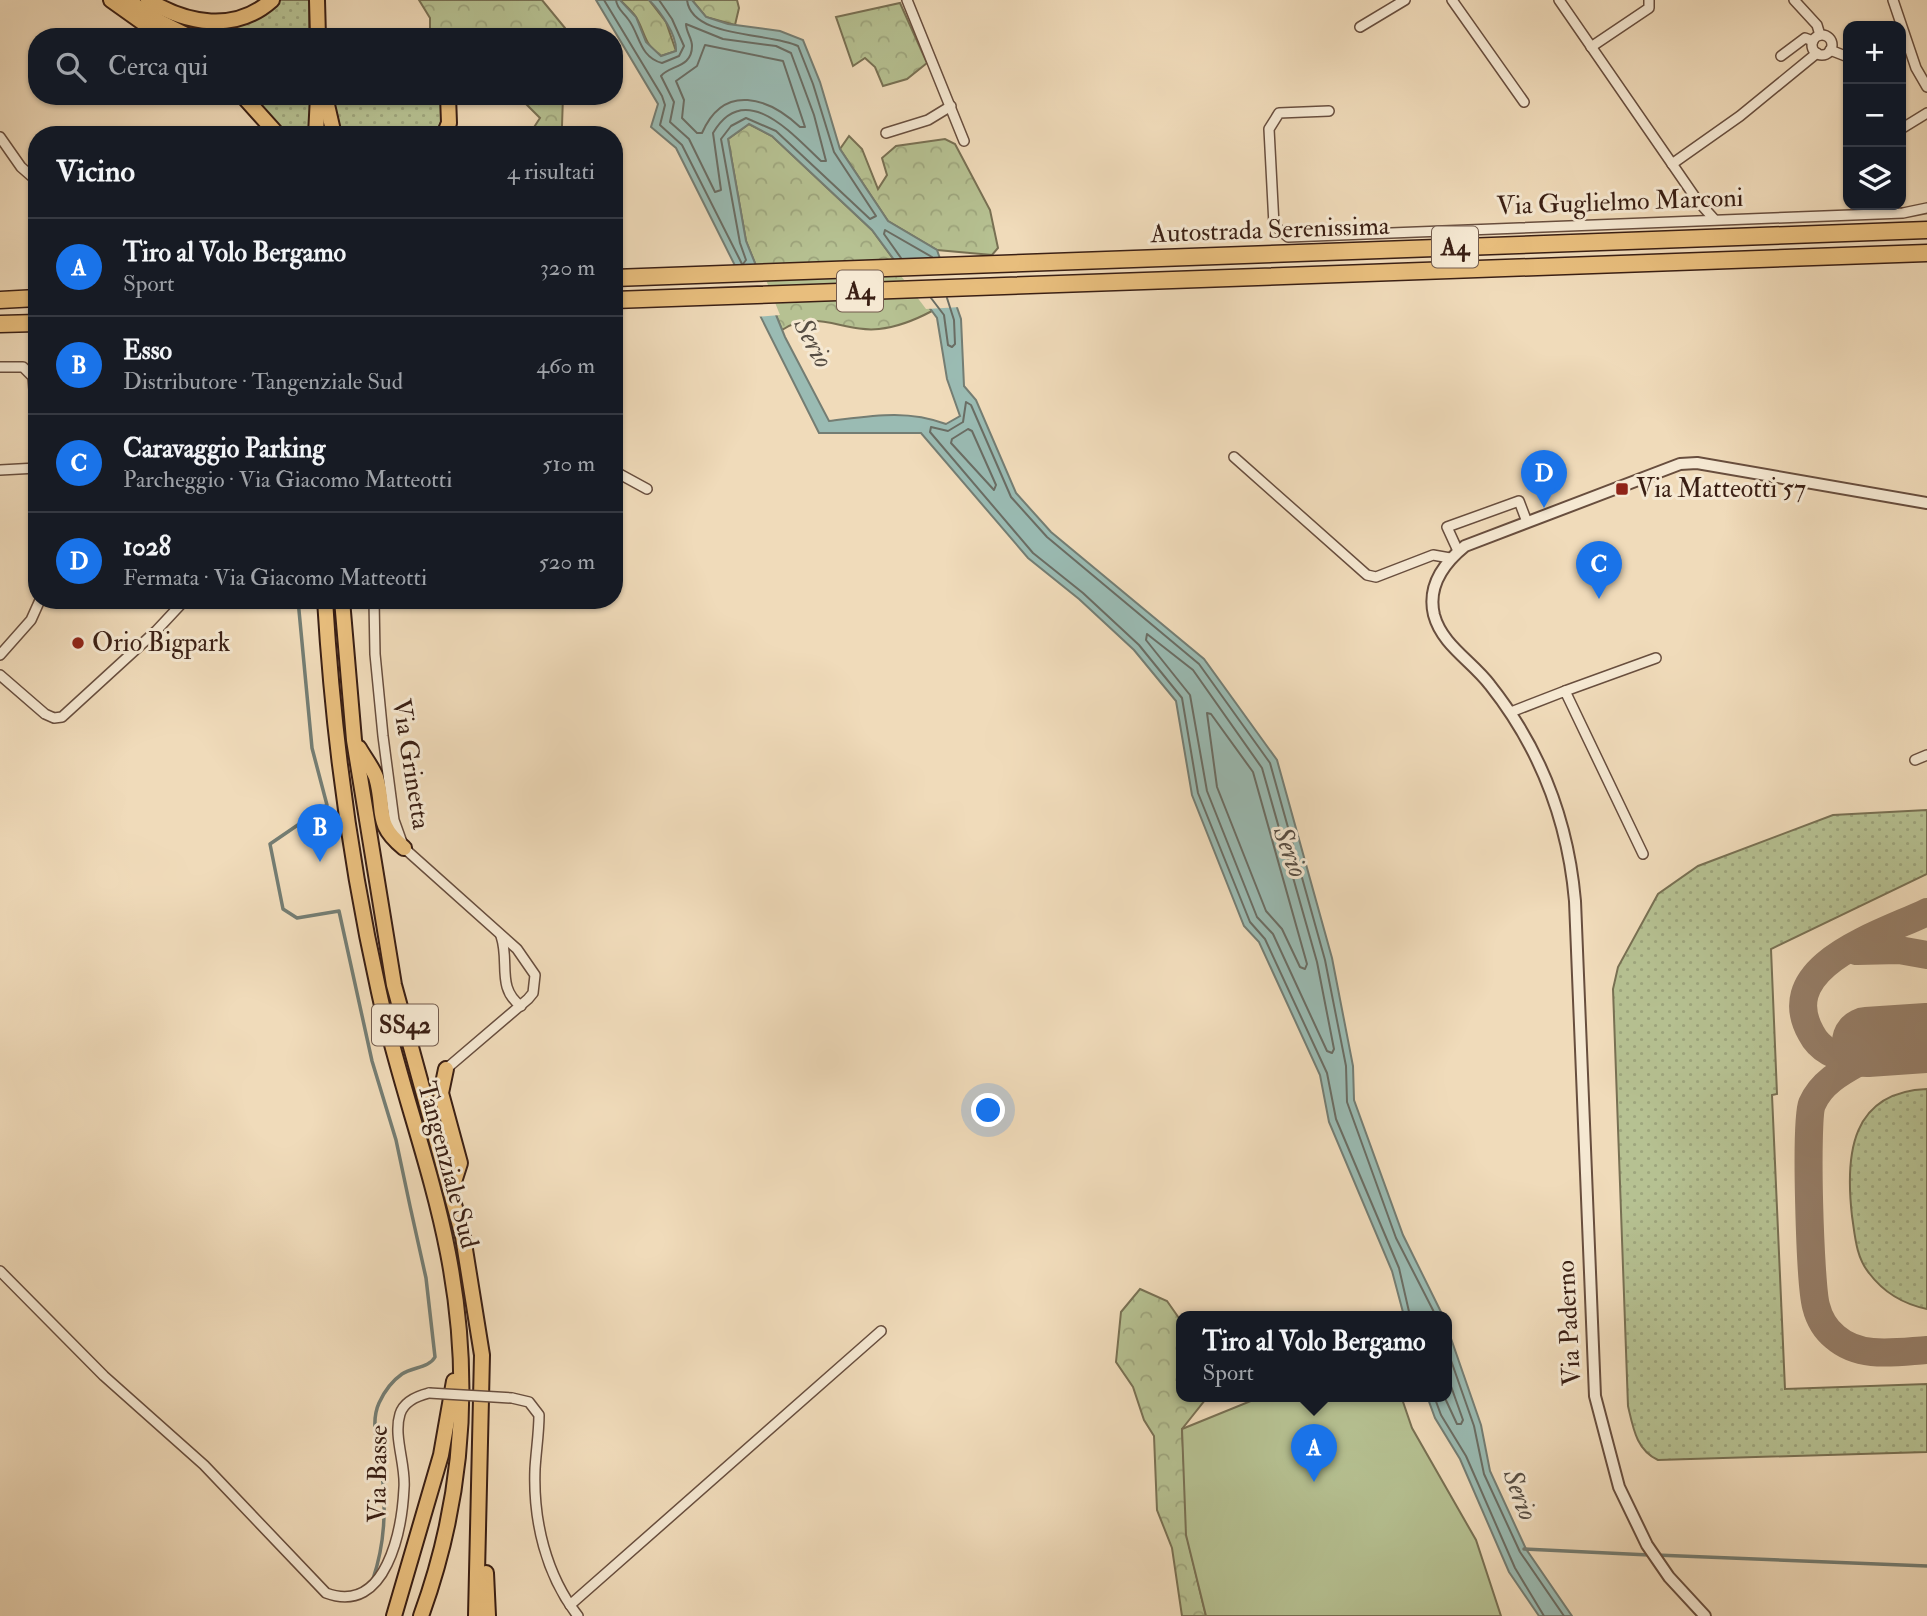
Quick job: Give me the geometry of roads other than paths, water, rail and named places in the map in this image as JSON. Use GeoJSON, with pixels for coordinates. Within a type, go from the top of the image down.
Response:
{"type":"FeatureCollection","features":[{"type":"Feature","properties":{"kind":"highway"},"geometry":{"type":"LineString","coordinates":[[111,0],[150,28]]}},
{"type":"Feature","properties":{"kind":"highway"},"geometry":{"type":"LineString","coordinates":[[127,0],[172,28]]}},
{"type":"Feature","properties":{"kind":"highway"},"geometry":{"type":"LineString","coordinates":[[148,0],[184,17],[223,22],[245,17],[272,0]]}},
{"type":"Feature","properties":{"kind":"highway"},"geometry":{"type":"LineString","coordinates":[[317,0],[318,28]]}},
{"type":"Feature","properties":{"kind":"highway"},"geometry":{"type":"LineString","coordinates":[[251,105],[270,126]]}},
{"type":"Feature","properties":{"kind":"highway"},"geometry":{"type":"LineString","coordinates":[[318,126],[320,105]]}},
{"type":"Feature","properties":{"kind":"highway"},"geometry":{"type":"LineString","coordinates":[[322,105],[323,126]]}},
{"type":"Feature","properties":{"kind":"highway"},"geometry":{"type":"LineString","coordinates":[[324,105],[331,126]]}},
{"type":"Feature","properties":{"kind":"highway"},"geometry":{"type":"LineString","coordinates":[[448,126],[449,105]]}},
{"type":"Feature","properties":{"kind":"highway","name":"Autostrada Serenissima"},"geometry":{"type":"LineString","coordinates":[[623,278],[1927,230]]}},
{"type":"Feature","properties":{"kind":"highway","name":"Autostrada Serenissima"},"geometry":{"type":"LineString","coordinates":[[623,300],[1927,253]]}},
{"type":"Feature","properties":{"kind":"highway"},"geometry":{"type":"LineString","coordinates":[[0,300],[28,298]]}},
{"type":"Feature","properties":{"kind":"highway"},"geometry":{"type":"LineString","coordinates":[[0,324],[28,323]]}},
{"type":"Feature","properties":{"kind":"highway","name":"Tangenziale Sud"},"geometry":{"type":"LineString","coordinates":[[326,609],[336,731],[355,874],[390,1039],[447,1250],[463,1365],[460,1443],[450,1517],[421,1616]]}},
{"type":"Feature","properties":{"kind":"highway","name":"Tangenziale Sud"},"geometry":{"type":"LineString","coordinates":[[343,609],[354,740],[394,985],[451,1191],[473,1289],[482,1354],[480,1446]]}},
{"type":"Feature","properties":{"kind":"highway"},"geometry":{"type":"LineString","coordinates":[[354,740],[375,776],[388,835],[404,848]]}},
{"type":"Feature","properties":{"kind":"highway"},"geometry":{"type":"LineString","coordinates":[[446,1069],[441,1093],[460,1163],[451,1191]]}},
{"type":"Feature","properties":{"kind":"highway"},"geometry":{"type":"LineString","coordinates":[[394,1616],[441,1455],[455,1378],[463,1365]]}},
{"type":"Feature","properties":{"kind":"highway"},"geometry":{"type":"LineString","coordinates":[[480,1446],[487,1520],[488,1616]]}},
{"type":"Feature","properties":{"kind":"highway","name":"SS42"},"geometry":{"type":"LineString","coordinates":[[476,1616],[480,1446]]}},
{"type":"Feature","properties":{"kind":"street"},"geometry":{"type":"LineString","coordinates":[[906,0],[964,141]]}},
{"type":"Feature","properties":{"kind":"street"},"geometry":{"type":"LineString","coordinates":[[1360,27],[1405,0]]}},
{"type":"Feature","properties":{"kind":"street"},"geometry":{"type":"LineString","coordinates":[[1452,0],[1524,102]]}},
{"type":"Feature","properties":{"kind":"street"},"geometry":{"type":"LineString","coordinates":[[1559,0],[1697,200],[1714,219]]}},
{"type":"Feature","properties":{"kind":"street"},"geometry":{"type":"LineString","coordinates":[[1591,47],[1649,8],[1650,0]]}},
{"type":"Feature","properties":{"kind":"street"},"geometry":{"type":"LineString","coordinates":[[1794,0],[1817,25],[1817,53]]}},
{"type":"Feature","properties":{"kind":"street"},"geometry":{"type":"LineString","coordinates":[[1897,1],[1901,21]]}},
{"type":"Feature","properties":{"kind":"street"},"geometry":{"type":"LineString","coordinates":[[1781,56],[1805,38],[1829,38],[1830,50]]}},
{"type":"Feature","properties":{"kind":"street"},"geometry":{"type":"LineString","coordinates":[[1906,46],[1927,87]]}},
{"type":"Feature","properties":{"kind":"street"},"geometry":{"type":"LineString","coordinates":[[1672,164],[1740,116],[1817,53],[1826,54],[1830,50]]}},
{"type":"Feature","properties":{"kind":"street"},"geometry":{"type":"LineString","coordinates":[[1830,50],[1843,55]]}},
{"type":"Feature","properties":{"kind":"street"},"geometry":{"type":"LineString","coordinates":[[886,133],[928,120],[951,106]]}},
{"type":"Feature","properties":{"kind":"street","name":"Via Guglielmo Marconi"},"geometry":{"type":"LineString","coordinates":[[1329,111],[1279,113],[1269,129],[1274,225],[1287,237],[1903,213],[1927,208]]}},
{"type":"Feature","properties":{"kind":"street"},"geometry":{"type":"LineString","coordinates":[[1906,126],[1927,113]]}},
{"type":"Feature","properties":{"kind":"street"},"geometry":{"type":"LineString","coordinates":[[0,137],[28,173]]}},
{"type":"Feature","properties":{"kind":"street"},"geometry":{"type":"LineString","coordinates":[[1697,200],[1700,219]]}},
{"type":"Feature","properties":{"kind":"street"},"geometry":{"type":"LineString","coordinates":[[0,368],[23,367],[28,372]]}},
{"type":"Feature","properties":{"kind":"street"},"geometry":{"type":"LineString","coordinates":[[1234,457],[1367,575],[1376,578],[1433,555],[1454,555],[1527,522],[1670,466],[1697,463],[1927,503]]}},
{"type":"Feature","properties":{"kind":"street"},"geometry":{"type":"LineString","coordinates":[[0,470],[28,468]]}},
{"type":"Feature","properties":{"kind":"street"},"geometry":{"type":"LineString","coordinates":[[623,476],[648,489]]}},
{"type":"Feature","properties":{"kind":"street"},"geometry":{"type":"LineString","coordinates":[[1454,555],[1447,527],[1519,501],[1527,522]]}},
{"type":"Feature","properties":{"kind":"street","name":"Via Paderno"},"geometry":{"type":"LineString","coordinates":[[1454,555],[1442,567],[1433,593],[1434,616],[1446,640],[1482,676],[1511,712],[1549,782],[1563,826],[1573,876],[1595,1396],[1619,1487],[1647,1545],[1666,1573],[1705,1616]]}},
{"type":"Feature","properties":{"kind":"street"},"geometry":{"type":"LineString","coordinates":[[0,655],[31,620],[36,609]]}},
{"type":"Feature","properties":{"kind":"street"},"geometry":{"type":"LineString","coordinates":[[0,675],[45,714],[54,718],[62,717],[177,609]]}},
{"type":"Feature","properties":{"kind":"street","name":"Via Grinetta"},"geometry":{"type":"LineString","coordinates":[[374,609],[374,654],[383,736],[394,820],[404,848],[517,949],[535,975],[533,993],[521,1006]]}},
{"type":"Feature","properties":{"kind":"street"},"geometry":{"type":"LineString","coordinates":[[1511,712],[1656,658]]}},
{"type":"Feature","properties":{"kind":"street"},"geometry":{"type":"LineString","coordinates":[[1565,691],[1643,854]]}},
{"type":"Feature","properties":{"kind":"street"},"geometry":{"type":"LineString","coordinates":[[1915,760],[1927,755]]}},
{"type":"Feature","properties":{"kind":"street"},"geometry":{"type":"LineString","coordinates":[[446,1069],[521,1006],[507,993],[504,985],[505,953],[500,934]]}},
{"type":"Feature","properties":{"kind":"street","name":"Via Basse"},"geometry":{"type":"LineString","coordinates":[[0,1271],[104,1376],[204,1465],[326,1593],[347,1605],[357,1605],[378,1590],[392,1560],[405,1487],[398,1425],[404,1405],[429,1393],[512,1398],[528,1402],[540,1415],[535,1470],[537,1522],[551,1570],[578,1616]]}},
{"type":"Feature","properties":{"kind":"street"},"geometry":{"type":"LineString","coordinates":[[570,1605],[881,1331]]}},
{"type":"Feature","properties":{"kind":"water","name":"Serio"},"geometry":{"type":"Polygon","coordinates":[[[596,0],[620,0],[636,17],[646,42],[661,56],[676,51],[676,45],[667,24],[649,0],[692,0],[706,17],[728,24],[780,31],[803,40],[820,82],[840,149],[888,221],[937,250],[961,319],[964,386],[976,400],[1016,493],[1051,532],[1204,659],[1277,760],[1332,958],[1353,1066],[1354,1100],[1403,1235],[1441,1311],[1403,1311],[1392,1271],[1329,1122],[1320,1075],[1259,942],[1244,926],[1192,795],[1176,701],[1134,650],[1079,599],[1028,558],[921,433],[819,433],[676,148],[651,127],[658,104],[623,45],[623,28],[613,28],[596,0]],[[749,124],[728,139],[746,241],[785,337],[829,421],[902,415],[946,424],[960,416],[947,379],[937,318],[872,230],[772,136],[749,124]]]}},
{"type":"Feature","properties":{"kind":"water"},"geometry":{"type":"Polygon","coordinates":[[[1452,1341],[1481,1425],[1490,1471],[1526,1549],[1572,1616],[1539,1616],[1509,1572],[1460,1459],[1435,1418],[1429,1402],[1452,1402],[1452,1341]]]}},
{"type":"Feature","properties":{"kind":"waterway"},"geometry":{"type":"LineString","coordinates":[[299,609],[312,748],[327,805],[270,844],[283,909],[297,918],[339,911],[372,1061],[396,1140],[426,1278],[435,1357],[429,1363],[406,1372],[395,1380],[383,1395],[376,1411],[375,1429],[382,1472],[384,1513],[380,1552],[373,1579]]}},
{"type":"Feature","properties":{"kind":"waterway"},"geometry":{"type":"LineString","coordinates":[[1524,1549],[1649,1555]]}},
{"type":"Feature","properties":{"kind":"waterway"},"geometry":{"type":"LineString","coordinates":[[1656,1555],[1927,1566]]}},
{"type":"Feature","properties":{"kind":"place","name":"Via Matteotti 57"},"geometry":{"type":"Point","coordinates":[1622,489]}},
{"type":"Feature","properties":{"kind":"place","name":"1028"},"geometry":{"type":"Point","coordinates":[1544,508]}},
{"type":"Feature","properties":{"kind":"place","name":"Caravaggio Parking"},"geometry":{"type":"Point","coordinates":[1599,599]}},
{"type":"Feature","properties":{"kind":"place","name":"Orio Bigpark"},"geometry":{"type":"Point","coordinates":[78,643]}},
{"type":"Feature","properties":{"kind":"place","name":"Esso"},"geometry":{"type":"Point","coordinates":[320,862]}},
{"type":"Feature","properties":{"kind":"place","name":"Tiro al Volo Bergamo"},"geometry":{"type":"Point","coordinates":[1314,1482]}}]}
